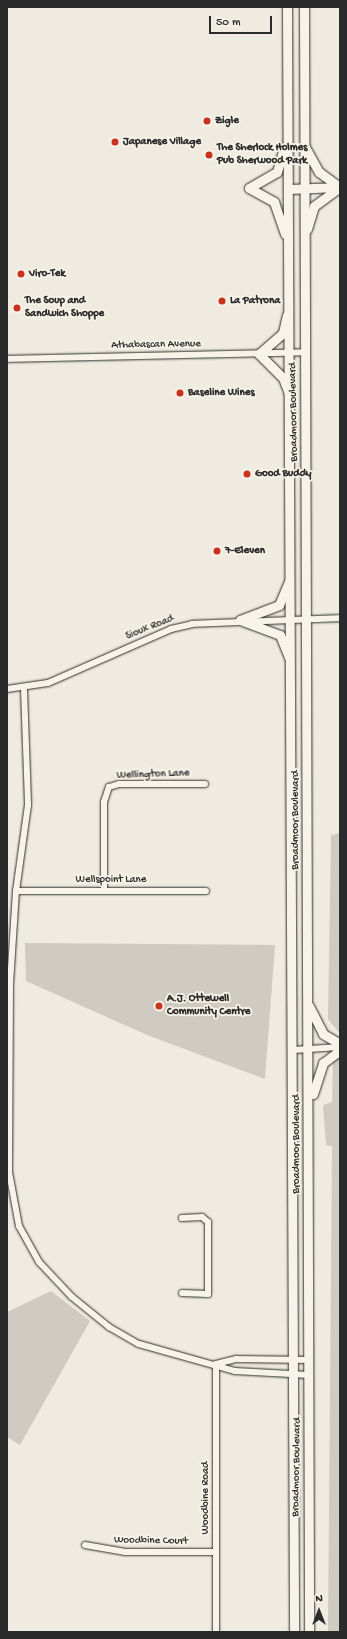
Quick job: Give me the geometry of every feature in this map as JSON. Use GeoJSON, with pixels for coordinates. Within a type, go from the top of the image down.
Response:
{"type":"FeatureCollection","features":[{"type":"Feature","properties":{"kind":"main road","name":"Broadmoor Boulevard"},"geometry":{"type":"LineString","coordinates":[[287,7],[293,675],[294,1632]]}},
{"type":"Feature","properties":{"kind":"main road","name":"Broadmoor Boulevard"},"geometry":{"type":"LineString","coordinates":[[304,7],[303,143],[308,619],[309,1632]]}},
{"type":"Feature","properties":{"kind":"main road"},"geometry":{"type":"LineString","coordinates":[[288,106],[280,168],[248,188],[278,208],[290,259]]}},
{"type":"Feature","properties":{"kind":"main road"},"geometry":{"type":"LineString","coordinates":[[303,143],[319,172],[340,187]]}},
{"type":"Feature","properties":{"kind":"main road"},"geometry":{"type":"LineString","coordinates":[[288,189],[340,187]]}},
{"type":"Feature","properties":{"kind":"main road"},"geometry":{"type":"LineString","coordinates":[[304,242],[314,206],[340,187]]}},
{"type":"Feature","properties":{"kind":"main road"},"geometry":{"type":"LineString","coordinates":[[290,307],[283,333],[259,354],[283,378],[290,405]]}},
{"type":"Feature","properties":{"kind":"main road"},"geometry":{"type":"LineString","coordinates":[[240,620],[279,605],[290,579],[291,557]]}},
{"type":"Feature","properties":{"kind":"main road"},"geometry":{"type":"LineString","coordinates":[[240,620],[280,635],[286,646],[293,675]]}},
{"type":"Feature","properties":{"kind":"main road"},"geometry":{"type":"LineString","coordinates":[[308,1003],[323,1034],[340,1047],[320,1068],[309,1111]]}},
{"type":"Feature","properties":{"kind":"street","name":"Athabascan Avenue"},"geometry":{"type":"LineString","coordinates":[[7,358],[305,352]]}},
{"type":"Feature","properties":{"kind":"street","name":"Sioux Road"},"geometry":{"type":"LineString","coordinates":[[7,689],[24,689],[48,683],[171,629],[240,620],[340,618]]}},
{"type":"Feature","properties":{"kind":"street"},"geometry":{"type":"LineString","coordinates":[[24,689],[28,805],[16,891],[10,983],[8,1172],[14,1209],[29,1246],[72,1297],[109,1327],[139,1344],[183,1359],[216,1364],[235,1371],[293,1375],[309,1374]]}},
{"type":"Feature","properties":{"kind":"street","name":"Wellington Lane"},"geometry":{"type":"LineString","coordinates":[[104,890],[104,802],[109,787],[119,784],[205,784]]}},
{"type":"Feature","properties":{"kind":"street","name":"Wellspoint Lane"},"geometry":{"type":"LineString","coordinates":[[16,891],[206,890]]}},
{"type":"Feature","properties":{"kind":"street"},"geometry":{"type":"LineString","coordinates":[[293,1050],[340,1047]]}},
{"type":"Feature","properties":{"kind":"street"},"geometry":{"type":"LineString","coordinates":[[182,1218],[202,1217],[208,1222],[208,1294],[182,1293]]}},
{"type":"Feature","properties":{"kind":"street"},"geometry":{"type":"LineString","coordinates":[[216,1364],[236,1359],[309,1360]]}},
{"type":"Feature","properties":{"kind":"street","name":"Woodbine Road"},"geometry":{"type":"LineString","coordinates":[[216,1364],[216,1632]]}},
{"type":"Feature","properties":{"kind":"street","name":"Woodbine Court"},"geometry":{"type":"LineString","coordinates":[[85,1545],[125,1552],[216,1552]]}},
{"type":"Feature","properties":{"kind":"shaded area"},"geometry":{"type":"Polygon","coordinates":[[[340,833],[340,1034],[328,1019],[331,835],[340,833]]]}},
{"type":"Feature","properties":{"kind":"shaded area"},"geometry":{"type":"Polygon","coordinates":[[[25,943],[275,945],[265,1079],[147,1035],[26,981],[25,943]]]}},
{"type":"Feature","properties":{"kind":"shaded area"},"geometry":{"type":"Polygon","coordinates":[[[340,1057],[340,1632],[328,1632],[332,1146],[326,1145],[323,1105],[332,1102],[333,1058],[340,1057]]]}},
{"type":"Feature","properties":{"kind":"shaded area"},"geometry":{"type":"Polygon","coordinates":[[[51,1291],[90,1321],[20,1445],[7,1437],[7,1312],[51,1291]]]}},
{"type":"Feature","properties":{"kind":"place","name":"Zigle"},"geometry":{"type":"Point","coordinates":[207,121]}},
{"type":"Feature","properties":{"kind":"place","name":"Japanese Village"},"geometry":{"type":"Point","coordinates":[115,142]}},
{"type":"Feature","properties":{"kind":"place","name":"The Sherlock Holmes Pub Sherwood Park"},"geometry":{"type":"Point","coordinates":[209,155]}},
{"type":"Feature","properties":{"kind":"place","name":"Viro-Tek"},"geometry":{"type":"Point","coordinates":[21,274]}},
{"type":"Feature","properties":{"kind":"place","name":"La Patrona"},"geometry":{"type":"Point","coordinates":[222,301]}},
{"type":"Feature","properties":{"kind":"place","name":"The Soup and Sandwich Shoppe"},"geometry":{"type":"Point","coordinates":[17,308]}},
{"type":"Feature","properties":{"kind":"place","name":"Baseline Wines"},"geometry":{"type":"Point","coordinates":[180,393]}},
{"type":"Feature","properties":{"kind":"place","name":"Good Buddy"},"geometry":{"type":"Point","coordinates":[247,474]}},
{"type":"Feature","properties":{"kind":"place","name":"7-Eleven"},"geometry":{"type":"Point","coordinates":[217,551]}},
{"type":"Feature","properties":{"kind":"place","name":"A.J. Ottewell Community Centre"},"geometry":{"type":"Point","coordinates":[159,1006]}}]}
